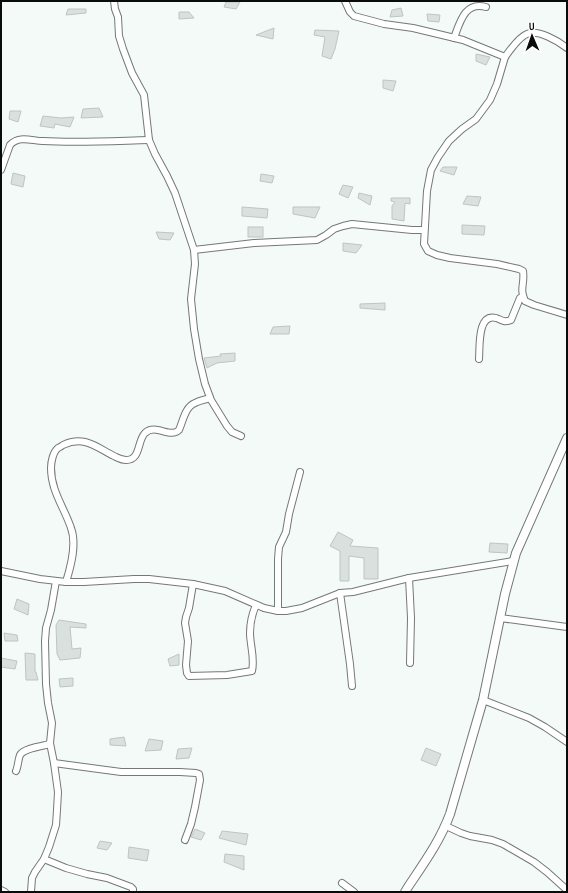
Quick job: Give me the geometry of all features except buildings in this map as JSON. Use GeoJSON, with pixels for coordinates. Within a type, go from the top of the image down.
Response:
{"type":"FeatureCollection","features":[{"type":"Feature","properties":{"kind":"street"},"geometry":{"type":"LineString","coordinates":[[114,1],[118,18],[119,36],[123,49],[132,73],[144,95],[149,140],[175,193],[194,250],[191,299],[194,329],[205,384],[210,398],[227,426],[232,432],[241,436]]}},
{"type":"Feature","properties":{"kind":"street"},"geometry":{"type":"LineString","coordinates":[[345,1],[350,12],[354,16],[384,24],[412,28],[454,38],[505,56]]}},
{"type":"Feature","properties":{"kind":"street"},"geometry":{"type":"LineString","coordinates":[[454,38],[463,15],[467,10],[472,7],[486,7]]}},
{"type":"Feature","properties":{"kind":"street"},"geometry":{"type":"LineString","coordinates":[[567,48],[548,36],[538,33],[527,34],[511,47],[505,56],[497,84],[490,100],[476,119],[449,141],[438,156],[431,170],[427,191],[424,230],[424,244],[428,251],[437,255],[456,259],[497,264],[519,269],[524,272],[522,290],[526,301],[534,305],[567,315]]}},
{"type":"Feature","properties":{"kind":"street"},"geometry":{"type":"LineString","coordinates":[[1,170],[10,145],[18,140],[73,142],[149,140]]}},
{"type":"Feature","properties":{"kind":"street"},"geometry":{"type":"LineString","coordinates":[[194,250],[254,243],[317,240],[326,236],[334,229],[352,224],[424,230]]}},
{"type":"Feature","properties":{"kind":"street"},"geometry":{"type":"LineString","coordinates":[[479,359],[481,329],[486,320],[494,318],[504,322],[511,320],[520,298],[523,296]]}},
{"type":"Feature","properties":{"kind":"street"},"geometry":{"type":"LineString","coordinates":[[66,582],[72,564],[73,542],[72,529],[58,500],[51,474],[52,459],[57,448],[70,442],[80,441],[94,445],[121,460],[131,459],[134,458],[142,437],[146,432],[156,429],[172,434],[177,432],[191,405],[210,398]]}},
{"type":"Feature","properties":{"kind":"street"},"geometry":{"type":"LineString","coordinates":[[405,892],[437,843],[446,826],[483,700],[513,561],[567,438]]}},
{"type":"Feature","properties":{"kind":"street"},"geometry":{"type":"LineString","coordinates":[[278,611],[279,547],[286,532],[300,472]]}},
{"type":"Feature","properties":{"kind":"street"},"geometry":{"type":"LineString","coordinates":[[1,571],[66,582],[149,579],[193,584],[225,591],[264,608],[286,611],[302,608],[340,593],[353,592],[409,578],[513,561]]}},
{"type":"Feature","properties":{"kind":"street"},"geometry":{"type":"LineString","coordinates":[[409,578],[411,618],[410,663]]}},
{"type":"Feature","properties":{"kind":"street"},"geometry":{"type":"LineString","coordinates":[[31,892],[32,878],[44,859],[56,825],[58,792],[50,744],[52,723],[46,684],[46,628],[56,581]]}},
{"type":"Feature","properties":{"kind":"street"},"geometry":{"type":"LineString","coordinates":[[193,584],[185,623],[188,642],[186,665],[189,676],[227,674],[252,670],[253,652],[250,633],[251,620],[256,605]]}},
{"type":"Feature","properties":{"kind":"street"},"geometry":{"type":"LineString","coordinates":[[340,593],[352,686]]}},
{"type":"Feature","properties":{"kind":"street"},"geometry":{"type":"LineString","coordinates":[[500,618],[567,627]]}},
{"type":"Feature","properties":{"kind":"street"},"geometry":{"type":"LineString","coordinates":[[483,700],[529,718],[567,742]]}},
{"type":"Feature","properties":{"kind":"street"},"geometry":{"type":"LineString","coordinates":[[16,772],[20,755],[23,752],[50,744]]}},
{"type":"Feature","properties":{"kind":"street"},"geometry":{"type":"LineString","coordinates":[[54,763],[121,772],[180,772],[199,774],[200,780],[195,807],[185,840]]}},
{"type":"Feature","properties":{"kind":"street"},"geometry":{"type":"LineString","coordinates":[[446,826],[470,836],[492,840],[502,844],[534,862],[567,890]]}},
{"type":"Feature","properties":{"kind":"street"},"geometry":{"type":"LineString","coordinates":[[44,859],[66,868],[107,878],[131,886],[133,892]]}},
{"type":"Feature","properties":{"kind":"street"},"geometry":{"type":"LineString","coordinates":[[342,883],[354,892]]}},
{"type":"Feature","properties":{"kind":"street"},"geometry":{"type":"LineString","coordinates":[[1,890],[5,892]]}}]}
